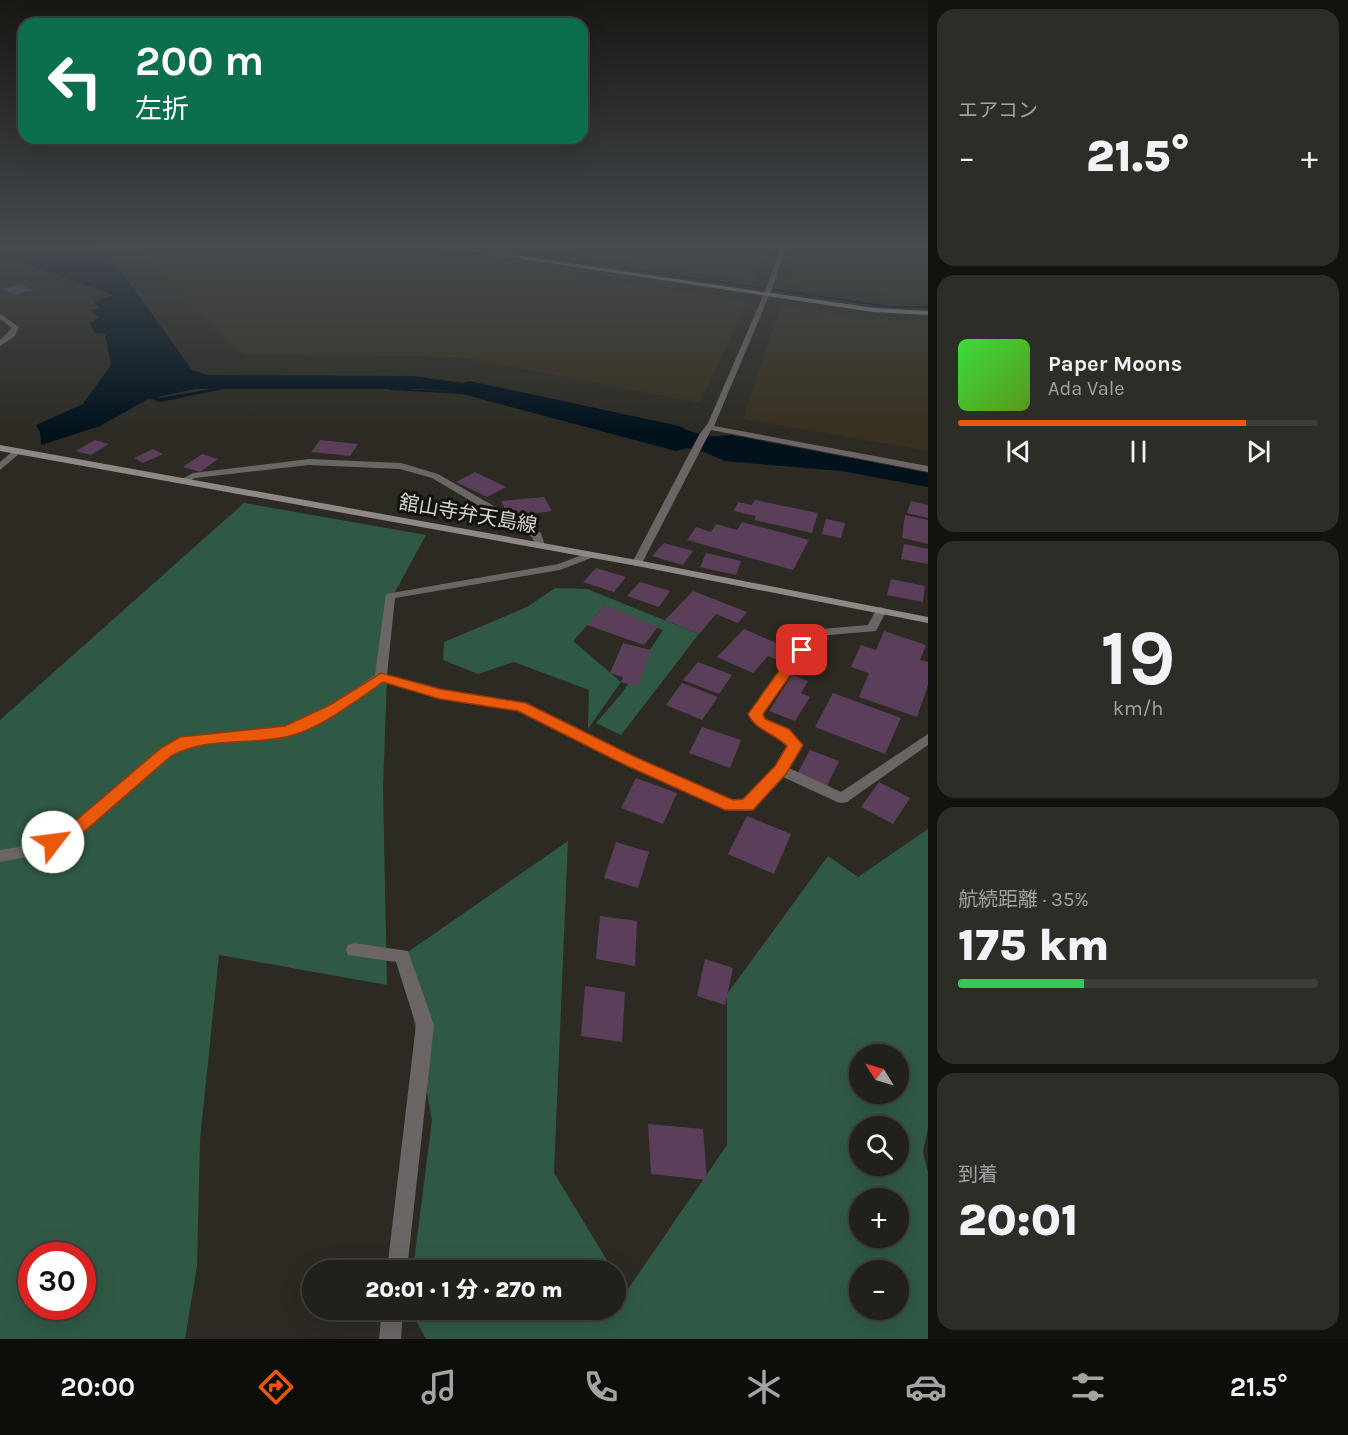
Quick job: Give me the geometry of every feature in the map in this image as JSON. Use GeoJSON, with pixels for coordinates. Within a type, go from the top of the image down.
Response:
{"type":"FeatureCollection","features":[{"type":"Feature","properties":{"kind":"main road"},"geometry":{"type":"LineString","coordinates":[[857,307],[928,313]]}},
{"type":"Feature","properties":{"kind":"main road","name":"舘山寺弁天島線"},"geometry":{"type":"LineString","coordinates":[[0,448],[637,563],[928,620]]}},
{"type":"Feature","properties":{"kind":"street"},"geometry":{"type":"LineString","coordinates":[[637,563],[709,427],[760,307]]}},
{"type":"Feature","properties":{"kind":"street"},"geometry":{"type":"LineString","coordinates":[[0,316],[16,327],[12,334],[0,344]]}},
{"type":"Feature","properties":{"kind":"street"},"geometry":{"type":"LineString","coordinates":[[709,427],[928,469]]}},
{"type":"Feature","properties":{"kind":"street"},"geometry":{"type":"LineString","coordinates":[[0,467],[17,451]]}},
{"type":"Feature","properties":{"kind":"street"},"geometry":{"type":"LineString","coordinates":[[183,481],[193,476],[280,464],[332,462],[401,466],[435,476],[537,535],[540,546]]}},
{"type":"Feature","properties":{"kind":"street"},"geometry":{"type":"LineString","coordinates":[[0,856],[34,851],[72,832],[166,752],[185,741],[288,731],[335,708],[381,677],[390,596],[560,567],[573,564],[590,555]]}},
{"type":"Feature","properties":{"kind":"street"},"geometry":{"type":"LineString","coordinates":[[381,677],[440,694],[521,707],[628,760],[731,806],[747,806],[781,770],[795,745],[783,733],[759,722],[756,714],[813,633],[872,628],[881,610]]}},
{"type":"Feature","properties":{"kind":"street"},"geometry":{"type":"LineString","coordinates":[[781,770],[842,798],[928,739]]}},
{"type":"Feature","properties":{"kind":"street"},"geometry":{"type":"LineString","coordinates":[[354,950],[402,956],[425,1025],[398,1260]]}},
{"type":"Feature","properties":{"kind":"street"},"geometry":{"type":"LineString","coordinates":[[390,1339],[392,1320]]}},
{"type":"Feature","properties":{"kind":"shaded area"},"geometry":{"type":"Polygon","coordinates":[[[195,307],[744,307],[700,403],[461,357],[248,355],[236,351],[195,307]]]}},
{"type":"Feature","properties":{"kind":"shaded area"},"geometry":{"type":"Polygon","coordinates":[[[781,307],[851,317],[928,323],[928,451],[743,419],[781,307]]]}},
{"type":"Feature","properties":{"kind":"green space"},"geometry":{"type":"Polygon","coordinates":[[[244,503],[426,535],[395,592],[390,597],[383,788],[387,985],[219,955],[200,1140],[197,1266],[185,1339],[0,1339],[0,720],[244,503]]]}},
{"type":"Feature","properties":{"kind":"green space"},"geometry":{"type":"Polygon","coordinates":[[[555,588],[587,589],[699,634],[621,735],[596,723],[622,693],[663,630],[605,605],[573,641],[621,682],[588,729],[589,690],[514,662],[478,674],[443,660],[444,642],[527,607],[555,588]]]}},
{"type":"Feature","properties":{"kind":"green space"},"geometry":{"type":"Polygon","coordinates":[[[928,829],[928,1127],[923,1152],[928,1173],[928,1339],[426,1339],[416,1320],[626,1320],[626,1292],[727,1145],[727,994],[828,856],[858,877],[928,829]]]}},
{"type":"Feature","properties":{"kind":"green space"},"geometry":{"type":"Polygon","coordinates":[[[568,841],[554,1173],[607,1260],[414,1260],[432,1120],[402,956],[568,841]]]}},
{"type":"Feature","properties":{"kind":"water"},"geometry":{"type":"Polygon","coordinates":[[[99,307],[147,307],[192,370],[207,375],[413,376],[463,383],[469,381],[679,426],[704,435],[731,435],[928,473],[928,487],[842,471],[725,461],[704,452],[687,448],[676,451],[451,391],[418,389],[195,389],[148,399],[100,426],[41,445],[40,432],[36,425],[83,404],[111,365],[105,334],[95,333],[90,323],[99,318],[91,310],[99,307]]]}},
{"type":"Feature","properties":{"kind":"building"},"geometry":{"type":"Polygon","coordinates":[[[95,440],[109,444],[91,455],[76,451],[95,440]]]}},
{"type":"Feature","properties":{"kind":"building"},"geometry":{"type":"Polygon","coordinates":[[[320,440],[358,444],[350,456],[311,452],[320,440]]]}},
{"type":"Feature","properties":{"kind":"building"},"geometry":{"type":"Polygon","coordinates":[[[153,449],[163,454],[143,463],[134,458],[153,449]]]}},
{"type":"Feature","properties":{"kind":"building"},"geometry":{"type":"Polygon","coordinates":[[[202,454],[218,459],[200,472],[183,467],[202,454]]]}},
{"type":"Feature","properties":{"kind":"building"},"geometry":{"type":"Polygon","coordinates":[[[475,472],[506,487],[487,497],[456,482],[475,472]]]}},
{"type":"Feature","properties":{"kind":"building"},"geometry":{"type":"Polygon","coordinates":[[[544,497],[552,511],[509,517],[501,501],[544,497]]]}},
{"type":"Feature","properties":{"kind":"building"},"geometry":{"type":"Polygon","coordinates":[[[755,500],[818,513],[812,533],[754,520],[756,516],[734,511],[738,502],[752,505],[755,500]]]}},
{"type":"Feature","properties":{"kind":"building"},"geometry":{"type":"Polygon","coordinates":[[[911,501],[928,505],[928,518],[907,513],[911,501]]]}},
{"type":"Feature","properties":{"kind":"building"},"geometry":{"type":"Polygon","coordinates":[[[905,515],[928,520],[928,544],[902,538],[905,515]]]}},
{"type":"Feature","properties":{"kind":"building"},"geometry":{"type":"Polygon","coordinates":[[[826,519],[845,523],[841,538],[822,534],[826,519]]]}},
{"type":"Feature","properties":{"kind":"building"},"geometry":{"type":"Polygon","coordinates":[[[742,522],[809,540],[793,570],[687,540],[696,527],[711,532],[716,524],[737,530],[742,522]]]}},
{"type":"Feature","properties":{"kind":"building"},"geometry":{"type":"Polygon","coordinates":[[[664,543],[693,551],[683,565],[652,556],[664,543]]]}},
{"type":"Feature","properties":{"kind":"building"},"geometry":{"type":"Polygon","coordinates":[[[904,544],[928,549],[928,564],[901,559],[904,544]]]}},
{"type":"Feature","properties":{"kind":"building"},"geometry":{"type":"Polygon","coordinates":[[[706,553],[741,561],[736,575],[700,567],[706,553]]]}},
{"type":"Feature","properties":{"kind":"building"},"geometry":{"type":"Polygon","coordinates":[[[596,568],[626,577],[614,592],[583,582],[596,568]]]}},
{"type":"Feature","properties":{"kind":"building"},"geometry":{"type":"Polygon","coordinates":[[[891,579],[925,586],[923,602],[887,595],[891,579]]]}},
{"type":"Feature","properties":{"kind":"building"},"geometry":{"type":"Polygon","coordinates":[[[640,582],[670,591],[659,607],[627,596],[640,582]]]}},
{"type":"Feature","properties":{"kind":"building"},"geometry":{"type":"Polygon","coordinates":[[[693,591],[747,612],[738,623],[716,614],[699,634],[665,620],[693,591]]]}},
{"type":"Feature","properties":{"kind":"building"},"geometry":{"type":"Polygon","coordinates":[[[605,605],[658,627],[644,645],[587,625],[605,605]]]}},
{"type":"Feature","properties":{"kind":"building"},"geometry":{"type":"Polygon","coordinates":[[[744,629],[788,648],[778,660],[768,656],[753,673],[717,657],[744,629]]]}},
{"type":"Feature","properties":{"kind":"building"},"geometry":{"type":"Polygon","coordinates":[[[884,631],[926,645],[920,660],[928,662],[928,685],[917,717],[859,697],[869,673],[851,667],[861,645],[876,650],[884,631]]]}},
{"type":"Feature","properties":{"kind":"building"},"geometry":{"type":"Polygon","coordinates":[[[623,643],[651,650],[638,686],[621,682],[623,677],[610,673],[623,643]]]}},
{"type":"Feature","properties":{"kind":"building"},"geometry":{"type":"Polygon","coordinates":[[[698,662],[732,675],[719,694],[683,680],[698,662]]]}},
{"type":"Feature","properties":{"kind":"building"},"geometry":{"type":"Polygon","coordinates":[[[792,675],[808,681],[801,693],[810,697],[795,721],[769,711],[792,675]]]}},
{"type":"Feature","properties":{"kind":"building"},"geometry":{"type":"Polygon","coordinates":[[[682,683],[718,697],[702,720],[666,705],[682,683]]]}},
{"type":"Feature","properties":{"kind":"building"},"geometry":{"type":"Polygon","coordinates":[[[833,693],[901,718],[885,754],[815,727],[833,693]]]}},
{"type":"Feature","properties":{"kind":"building"},"geometry":{"type":"Polygon","coordinates":[[[702,727],[741,740],[730,768],[689,753],[702,727]]]}},
{"type":"Feature","properties":{"kind":"building"},"geometry":{"type":"Polygon","coordinates":[[[810,750],[839,761],[827,786],[797,774],[810,750]]]}},
{"type":"Feature","properties":{"kind":"building"},"geometry":{"type":"Polygon","coordinates":[[[636,778],[677,793],[663,824],[621,808],[636,778]]]}},
{"type":"Feature","properties":{"kind":"building"},"geometry":{"type":"Polygon","coordinates":[[[879,782],[910,798],[893,824],[861,807],[879,782]]]}},
{"type":"Feature","properties":{"kind":"building"},"geometry":{"type":"Polygon","coordinates":[[[747,816],[791,834],[774,874],[728,854],[747,816]]]}},
{"type":"Feature","properties":{"kind":"building"},"geometry":{"type":"Polygon","coordinates":[[[616,842],[649,852],[638,888],[604,878],[616,842]]]}},
{"type":"Feature","properties":{"kind":"building"},"geometry":{"type":"Polygon","coordinates":[[[600,916],[637,921],[635,966],[596,959],[600,916]]]}},
{"type":"Feature","properties":{"kind":"building"},"geometry":{"type":"Polygon","coordinates":[[[705,959],[733,968],[725,1005],[697,996],[705,959]]]}},
{"type":"Feature","properties":{"kind":"building"},"geometry":{"type":"Polygon","coordinates":[[[585,986],[625,992],[622,1042],[581,1036],[585,986]]]}},
{"type":"Feature","properties":{"kind":"building"},"geometry":{"type":"Polygon","coordinates":[[[648,1124],[703,1129],[707,1180],[651,1174],[648,1124]]]}},
{"type":"Feature","properties":{"kind":"waterway"},"geometry":{"type":"LineString","coordinates":[[154,390],[151,398],[160,400],[222,388]]}},
{"type":"Feature","properties":{"kind":"waterway"},"geometry":{"type":"LineString","coordinates":[[390,389],[465,393]]}},
{"type":"Feature","properties":{"kind":"route"},"geometry":{"type":"LineString","coordinates":[[53,842],[72,832],[166,752],[185,741],[288,731],[335,708],[381,677],[440,694],[521,707],[578,737],[731,806],[747,806],[781,770],[795,745],[783,733],[759,722],[756,714],[802,650]]}}]}
